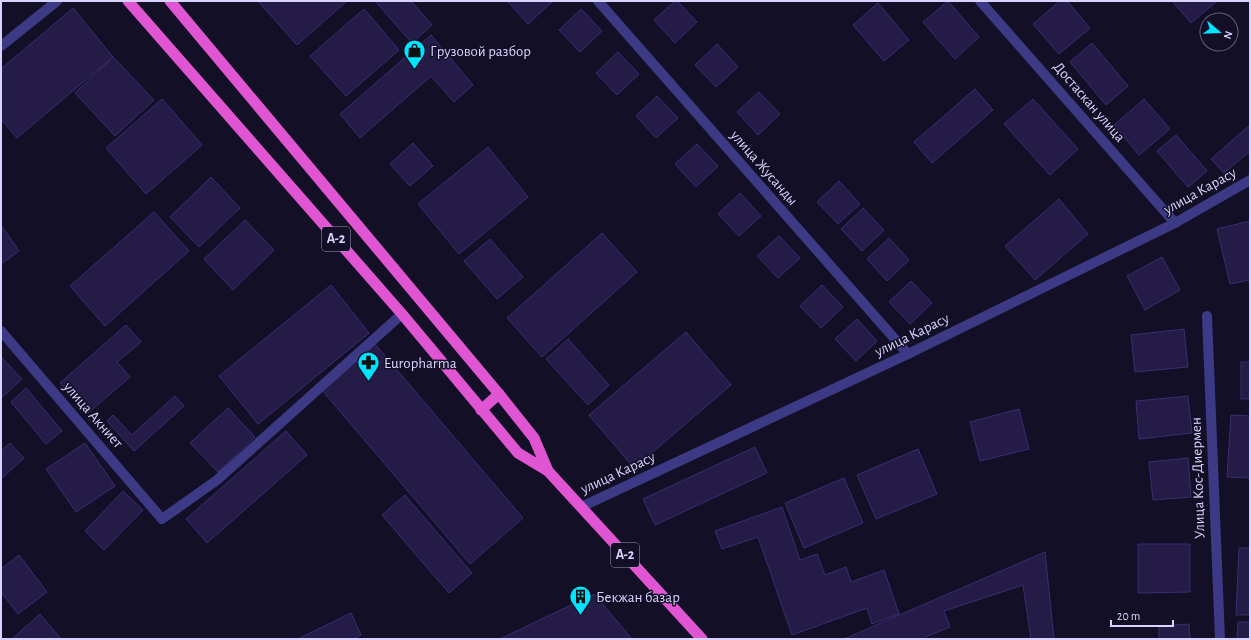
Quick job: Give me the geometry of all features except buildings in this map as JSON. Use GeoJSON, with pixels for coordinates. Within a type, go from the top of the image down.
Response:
{"type":"FeatureCollection","features":[{"type":"Feature","properties":{"kind":"highway","name":"A-2"},"geometry":{"type":"LineString","coordinates":[[128,1],[402,314],[518,453],[548,471],[702,639]]}},
{"type":"Feature","properties":{"kind":"highway","name":"A-2"},"geometry":{"type":"LineString","coordinates":[[170,1],[499,394],[534,438],[548,471]]}},
{"type":"Feature","properties":{"kind":"highway"},"geometry":{"type":"LineString","coordinates":[[481,410],[499,394]]}},
{"type":"Feature","properties":{"kind":"street"},"geometry":{"type":"LineString","coordinates":[[1,46],[57,1]]}},
{"type":"Feature","properties":{"kind":"street","name":"улица Жусанды"},"geometry":{"type":"LineString","coordinates":[[598,1],[908,354]]}},
{"type":"Feature","properties":{"kind":"street","name":"Достаскан улица"},"geometry":{"type":"LineString","coordinates":[[980,1],[1175,223]]}},
{"type":"Feature","properties":{"kind":"street","name":"улица Карасу"},"geometry":{"type":"LineString","coordinates":[[581,507],[908,354],[1175,223],[1250,180]]}},
{"type":"Feature","properties":{"kind":"street","name":"улица Акниет"},"geometry":{"type":"LineString","coordinates":[[1,331],[162,519],[217,480],[402,314]]}},
{"type":"Feature","properties":{"kind":"street","name":"Улица Кос-Диермен"},"geometry":{"type":"LineString","coordinates":[[1207,316],[1220,639]]}},
{"type":"Feature","properties":{"kind":"place","name":"Грузовой разбор"},"geometry":{"type":"Point","coordinates":[414,70]}},
{"type":"Feature","properties":{"kind":"place","name":"Europharma"},"geometry":{"type":"Point","coordinates":[368,382]}},
{"type":"Feature","properties":{"kind":"place","name":"Бекжан базар"},"geometry":{"type":"Point","coordinates":[580,616]}}]}
